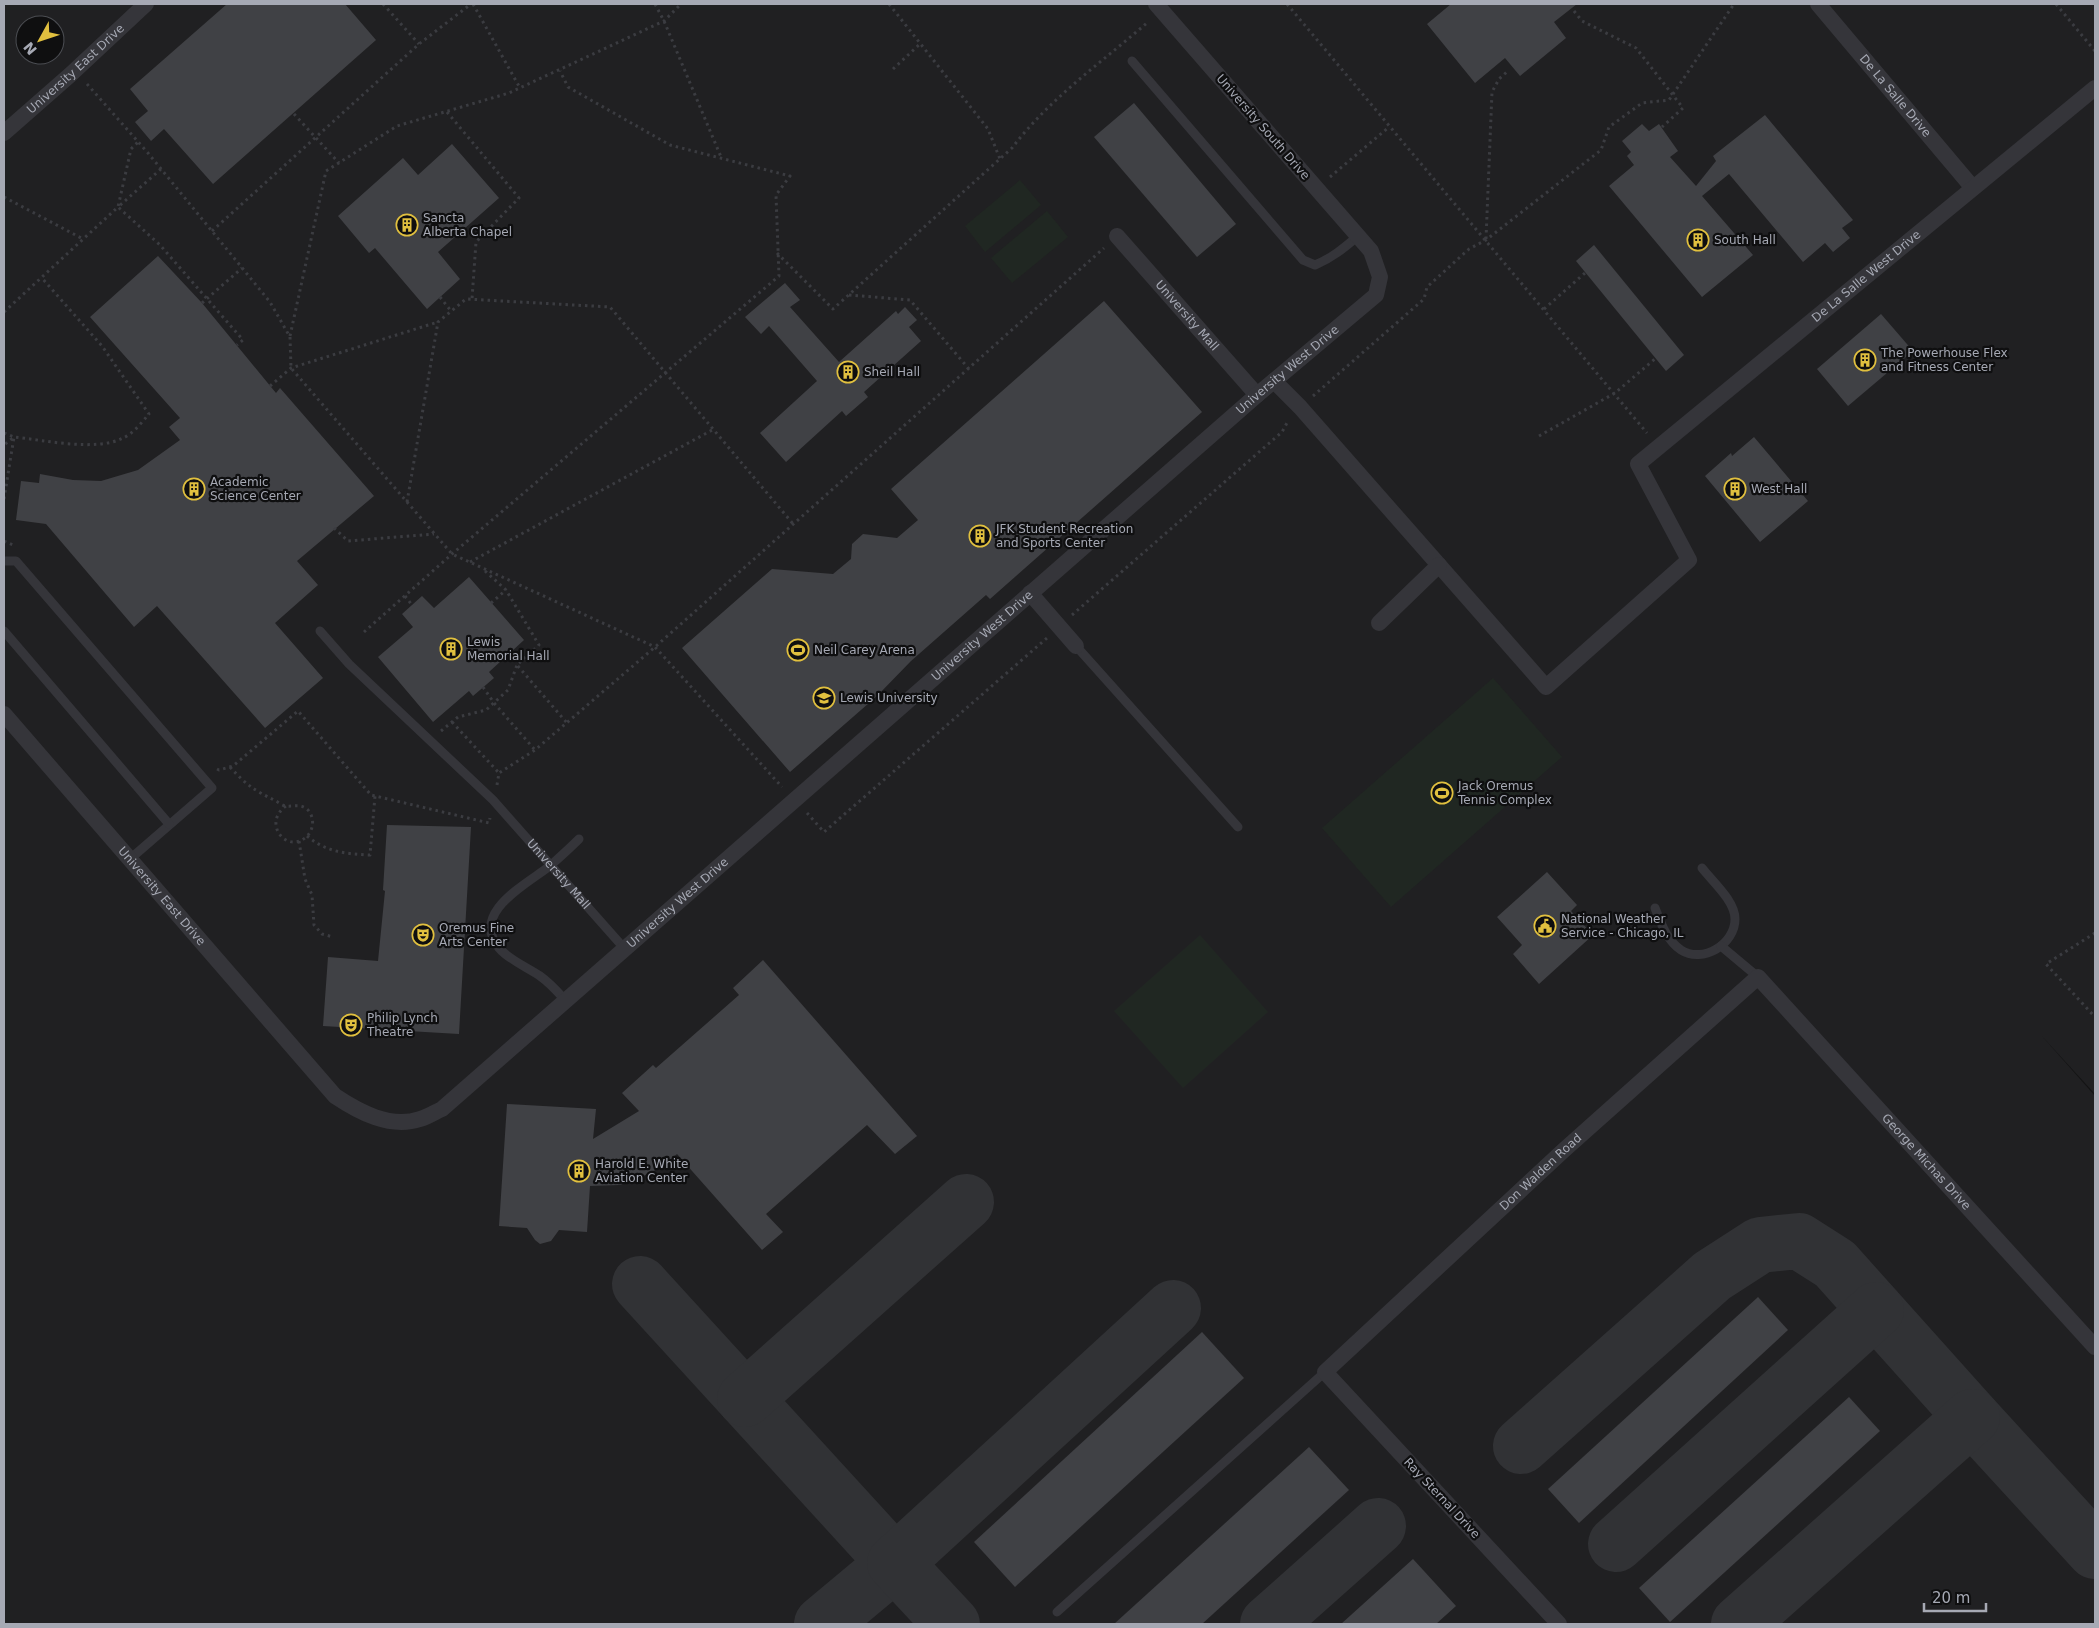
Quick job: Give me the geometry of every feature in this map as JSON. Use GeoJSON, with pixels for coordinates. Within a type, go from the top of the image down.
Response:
{"type":"FeatureCollection","features":[{"type":"Feature","properties":{"kind":"street","name":"University East Drive"},"geometry":{"type":"LineString","coordinates":[[4,133],[146,4]]}},
{"type":"Feature","properties":{"kind":"street","name":"De La Salle Drive"},"geometry":{"type":"LineString","coordinates":[[1818,4],[1973,188]]}},
{"type":"Feature","properties":{"kind":"street","name":"University South Drive"},"geometry":{"type":"LineString","coordinates":[[1159,7],[1371,251]]}},
{"type":"Feature","properties":{"kind":"street","name":"De La Salle West Drive"},"geometry":{"type":"LineString","coordinates":[[1439,565],[1546,687],[1689,560],[1638,464],[2095,88]]}},
{"type":"Feature","properties":{"kind":"street","name":"University Mall"},"geometry":{"type":"LineString","coordinates":[[1118,236],[1257,395]]}},
{"type":"Feature","properties":{"kind":"street","name":"University West Drive"},"geometry":{"type":"LineString","coordinates":[[442,1109],[1257,395],[1376,295],[1380,277],[1371,251]]}},
{"type":"Feature","properties":{"kind":"street"},"geometry":{"type":"LineString","coordinates":[[1274,381],[1300,407],[1439,565],[1378,623]]}},
{"type":"Feature","properties":{"kind":"street"},"geometry":{"type":"LineString","coordinates":[[1030,594],[1076,646]]}},
{"type":"Feature","properties":{"kind":"street","name":"University East Drive"},"geometry":{"type":"LineString","coordinates":[[4,714],[335,1096],[353,1108],[392,1122],[420,1120],[442,1109]]}},
{"type":"Feature","properties":{"kind":"street","name":"George Michas Drive"},"geometry":{"type":"LineString","coordinates":[[1758,977],[2095,1346]]}},
{"type":"Feature","properties":{"kind":"street","name":"Don Walden Road"},"geometry":{"type":"LineString","coordinates":[[1325,1372],[1564,1150],[1758,977]]}},
{"type":"Feature","properties":{"kind":"street","name":"Ray Sternal Drive"},"geometry":{"type":"LineString","coordinates":[[1325,1372],[1559,1624]]}},
{"type":"Feature","properties":{"kind":"lane"},"geometry":{"type":"LineString","coordinates":[[1132,61],[1303,260],[1315,265],[1325,261],[1338,254],[1358,236]]}},
{"type":"Feature","properties":{"kind":"lane"},"geometry":{"type":"LineString","coordinates":[[4,561],[16,560],[212,788],[130,859]]}},
{"type":"Feature","properties":{"kind":"lane"},"geometry":{"type":"LineString","coordinates":[[4,631],[169,824]]}},
{"type":"Feature","properties":{"kind":"lane","name":"University Mall"},"geometry":{"type":"LineString","coordinates":[[320,631],[350,664],[493,800],[624,948]]}},
{"type":"Feature","properties":{"kind":"lane"},"geometry":{"type":"LineString","coordinates":[[1076,646],[1238,827]]}},
{"type":"Feature","properties":{"kind":"lane"},"geometry":{"type":"LineString","coordinates":[[565,1000],[542,977],[499,948],[493,938],[491,927],[498,908],[508,896],[550,865],[579,839]]}},
{"type":"Feature","properties":{"kind":"lane"},"geometry":{"type":"LineString","coordinates":[[1655,908],[1667,936],[1681,950],[1702,954],[1712,952],[1721,946],[1731,934],[1735,918],[1721,890],[1702,868]]}},
{"type":"Feature","properties":{"kind":"lane"},"geometry":{"type":"LineString","coordinates":[[1721,946],[1758,977]]}},
{"type":"Feature","properties":{"kind":"lane"},"geometry":{"type":"LineString","coordinates":[[1057,1612],[1325,1372]]}},
{"type":"Feature","properties":{"kind":"path"},"geometry":{"type":"LineString","coordinates":[[383,4],[419,44]]}},
{"type":"Feature","properties":{"kind":"path"},"geometry":{"type":"LineString","coordinates":[[212,231],[419,44],[472,4],[520,88]]}},
{"type":"Feature","properties":{"kind":"path"},"geometry":{"type":"LineString","coordinates":[[655,4],[664,21],[721,158]]}},
{"type":"Feature","properties":{"kind":"path"},"geometry":{"type":"LineString","coordinates":[[681,4],[664,21],[509,94],[397,126],[326,171],[290,337],[291,368],[452,554],[655,647],[824,832]]}},
{"type":"Feature","properties":{"kind":"path"},"geometry":{"type":"LineString","coordinates":[[889,4],[922,43],[988,129],[1000,159]]}},
{"type":"Feature","properties":{"kind":"path"},"geometry":{"type":"LineString","coordinates":[[1287,4],[1659,447]]}},
{"type":"Feature","properties":{"kind":"path"},"geometry":{"type":"LineString","coordinates":[[1282,432],[1290,416],[1424,299],[1427,287],[1469,249],[1486,240],[1601,150],[1610,127],[1642,103],[1669,100],[1734,4]]}},
{"type":"Feature","properties":{"kind":"path"},"geometry":{"type":"LineString","coordinates":[[2056,4],[2095,51]]}},
{"type":"Feature","properties":{"kind":"path"},"geometry":{"type":"LineString","coordinates":[[777,253],[833,309],[1012,148],[1025,130],[1159,7]]}},
{"type":"Feature","properties":{"kind":"path"},"geometry":{"type":"LineString","coordinates":[[1574,11],[1582,21],[1590,26],[1636,48],[1684,108],[1662,127]]}},
{"type":"Feature","properties":{"kind":"path"},"geometry":{"type":"LineString","coordinates":[[892,69],[922,43]]}},
{"type":"Feature","properties":{"kind":"path"},"geometry":{"type":"LineString","coordinates":[[364,632],[452,554],[779,276],[776,195],[790,176],[670,145],[568,87],[560,70]]}},
{"type":"Feature","properties":{"kind":"path"},"geometry":{"type":"LineString","coordinates":[[1486,240],[1492,92],[1498,79],[1509,70]]}},
{"type":"Feature","properties":{"kind":"path"},"geometry":{"type":"LineString","coordinates":[[87,84],[161,169],[270,302],[290,337]]}},
{"type":"Feature","properties":{"kind":"path"},"geometry":{"type":"LineString","coordinates":[[447,112],[519,198],[476,242],[472,299]]}},
{"type":"Feature","properties":{"kind":"path"},"geometry":{"type":"LineString","coordinates":[[294,114],[339,163]]}},
{"type":"Feature","properties":{"kind":"path"},"geometry":{"type":"LineString","coordinates":[[1316,188],[1389,127]]}},
{"type":"Feature","properties":{"kind":"path"},"geometry":{"type":"LineString","coordinates":[[118,206],[131,149],[138,142]]}},
{"type":"Feature","properties":{"kind":"path"},"geometry":{"type":"LineString","coordinates":[[4,312],[118,206],[161,169]]}},
{"type":"Feature","properties":{"kind":"path"},"geometry":{"type":"LineString","coordinates":[[4,198],[83,239]]}},
{"type":"Feature","properties":{"kind":"path"},"geometry":{"type":"LineString","coordinates":[[118,206],[160,245],[243,340],[238,345]]}},
{"type":"Feature","properties":{"kind":"path"},"geometry":{"type":"LineString","coordinates":[[212,763],[219,770],[233,766],[298,711],[371,795],[489,822],[499,773],[535,750],[655,647],[1118,236]]}},
{"type":"Feature","properties":{"kind":"path"},"geometry":{"type":"LineString","coordinates":[[202,303],[242,268]]}},
{"type":"Feature","properties":{"kind":"path"},"geometry":{"type":"LineString","coordinates":[[1544,309],[1585,273]]}},
{"type":"Feature","properties":{"kind":"path"},"geometry":{"type":"LineString","coordinates":[[4,433],[14,438],[98,444],[124,438],[149,414],[102,346],[41,278]]}},
{"type":"Feature","properties":{"kind":"path"},"geometry":{"type":"LineString","coordinates":[[848,295],[910,300],[969,368]]}},
{"type":"Feature","properties":{"kind":"path"},"geometry":{"type":"LineString","coordinates":[[440,297],[451,311]]}},
{"type":"Feature","properties":{"kind":"path"},"geometry":{"type":"LineString","coordinates":[[270,386],[291,368],[438,322],[466,299],[610,307],[794,525]]}},
{"type":"Feature","properties":{"kind":"path"},"geometry":{"type":"LineString","coordinates":[[407,502],[438,322]]}},
{"type":"Feature","properties":{"kind":"path"},"geometry":{"type":"LineString","coordinates":[[1538,436],[1615,393],[1656,358]]}},
{"type":"Feature","properties":{"kind":"path"},"geometry":{"type":"LineString","coordinates":[[470,562],[714,428]]}},
{"type":"Feature","properties":{"kind":"path"},"geometry":{"type":"LineString","coordinates":[[4,445],[14,438]]}},
{"type":"Feature","properties":{"kind":"path"},"geometry":{"type":"LineString","coordinates":[[4,499],[14,438]]}},
{"type":"Feature","properties":{"kind":"path"},"geometry":{"type":"LineString","coordinates":[[334,528],[348,541],[435,534]]}},
{"type":"Feature","properties":{"kind":"path"},"geometry":{"type":"LineString","coordinates":[[4,541],[20,550]]}},
{"type":"Feature","properties":{"kind":"path"},"geometry":{"type":"LineString","coordinates":[[440,732],[458,717],[486,710],[494,703],[508,690],[517,665],[539,645],[506,590],[483,569]]}},
{"type":"Feature","properties":{"kind":"path"},"geometry":{"type":"LineString","coordinates":[[492,603],[506,590]]}},
{"type":"Feature","properties":{"kind":"path"},"geometry":{"type":"LineString","coordinates":[[405,596],[412,604]]}},
{"type":"Feature","properties":{"kind":"path"},"geometry":{"type":"LineString","coordinates":[[517,665],[567,723]]}},
{"type":"Feature","properties":{"kind":"path"},"geometry":{"type":"LineString","coordinates":[[483,687],[494,703],[535,750]]}},
{"type":"Feature","properties":{"kind":"path"},"geometry":{"type":"LineString","coordinates":[[452,722],[499,773]]}},
{"type":"Feature","properties":{"kind":"path"},"geometry":{"type":"LineString","coordinates":[[230,767],[242,782],[252,789],[286,806],[298,805],[308,811],[313,822],[312,828],[308,836],[299,841],[287,840],[278,832],[276,820],[281,810],[286,806]]}},
{"type":"Feature","properties":{"kind":"path"},"geometry":{"type":"LineString","coordinates":[[308,836],[316,844],[332,851],[370,856],[375,796]]}},
{"type":"Feature","properties":{"kind":"path"},"geometry":{"type":"LineString","coordinates":[[299,841],[305,879],[312,896],[314,926],[322,934],[333,937]]}},
{"type":"Feature","properties":{"kind":"path"},"geometry":{"type":"LineString","coordinates":[[2095,933],[2046,964],[2095,1017]]}},
{"type":"Feature","properties":{"kind":"shaded area","name":"Lewis University"},"geometry":{"type":"Polygon","coordinates":[[[4,4],[2095,4],[2095,1094],[2041,1035],[2095,1096],[2095,1624],[4,1624],[4,4]]]}},
{"type":"Feature","properties":{"kind":"shaded area"},"geometry":{"type":"Polygon","coordinates":[[[1020,180],[1041,205],[985,252],[965,226],[1020,180]]]}},
{"type":"Feature","properties":{"kind":"shaded area"},"geometry":{"type":"Polygon","coordinates":[[[1047,211],[1068,237],[1012,283],[991,258],[1047,211]]]}},
{"type":"Feature","properties":{"kind":"shaded area","name":"Jack Oremus Tennis Complex"},"geometry":{"type":"Polygon","coordinates":[[[1493,678],[1562,757],[1391,907],[1322,828],[1493,678]]]}},
{"type":"Feature","properties":{"kind":"shaded area"},"geometry":{"type":"Polygon","coordinates":[[[1200,935],[1268,1012],[1183,1088],[1114,1011],[1200,935]]]}},
{"type":"Feature","properties":{"kind":"building"},"geometry":{"type":"Polygon","coordinates":[[[227,4],[345,4],[376,40],[213,184],[164,129],[151,141],[135,122],[148,111],[130,89],[227,4]]]}},
{"type":"Feature","properties":{"kind":"building"},"geometry":{"type":"Polygon","coordinates":[[[1451,4],[1577,4],[1554,22],[1566,38],[1520,76],[1505,58],[1475,83],[1427,24],[1451,4]]]}},
{"type":"Feature","properties":{"kind":"building"},"geometry":{"type":"Polygon","coordinates":[[[1134,103],[1236,224],[1197,257],[1094,137],[1134,103]]]}},
{"type":"Feature","properties":{"kind":"building","name":"South Hall"},"geometry":{"type":"Polygon","coordinates":[[[1765,115],[1853,220],[1842,228],[1850,238],[1833,252],[1825,243],[1803,262],[1729,174],[1702,196],[1753,255],[1702,297],[1609,186],[1634,165],[1627,156],[1631,152],[1622,141],[1642,124],[1649,131],[1659,124],[1678,151],[1670,157],[1696,186],[1716,161],[1713,156],[1765,115]]]}},
{"type":"Feature","properties":{"kind":"building","name":"Sancta Alberta Chapel"},"geometry":{"type":"Polygon","coordinates":[[[452,144],[499,198],[438,252],[460,279],[427,309],[375,248],[369,253],[338,216],[403,158],[418,175],[452,144]]]}},
{"type":"Feature","properties":{"kind":"building"},"geometry":{"type":"Polygon","coordinates":[[[1594,245],[1684,355],[1666,371],[1576,261],[1594,245]]]}},
{"type":"Feature","properties":{"kind":"building","name":"Academic Science Center"},"geometry":{"type":"Polygon","coordinates":[[[158,256],[202,303],[276,393],[280,388],[374,496],[297,561],[318,585],[275,623],[323,678],[265,728],[157,606],[134,627],[46,524],[16,520],[21,481],[39,483],[40,474],[73,480],[101,481],[138,470],[180,440],[169,427],[180,418],[90,317],[158,256]]]}},
{"type":"Feature","properties":{"kind":"building","name":"Sheil Hall"},"geometry":{"type":"Polygon","coordinates":[[[785,283],[800,300],[790,307],[839,362],[896,311],[898,314],[905,307],[917,320],[909,327],[921,341],[864,392],[868,397],[846,416],[842,411],[786,462],[760,433],[817,381],[769,326],[761,334],[745,317],[785,283]]]}},
{"type":"Feature","properties":{"kind":"building","name":"JFK Student Recreation and Sports Center"},"geometry":{"type":"Polygon","coordinates":[[[1104,301],[1202,412],[990,599],[986,595],[911,661],[877,696],[790,772],[682,648],[772,569],[833,574],[851,559],[852,544],[863,534],[897,538],[918,520],[891,489],[1104,301]]]}},
{"type":"Feature","properties":{"kind":"building","name":"The Powerhouse Flex and Fitness Center"},"geometry":{"type":"Polygon","coordinates":[[[1881,314],[1913,351],[1848,406],[1817,369],[1881,314]]]}},
{"type":"Feature","properties":{"kind":"building","name":"West Hall"},"geometry":{"type":"Polygon","coordinates":[[[1754,437],[1808,501],[1760,542],[1705,476],[1731,453],[1732,456],[1754,437]]]}},
{"type":"Feature","properties":{"kind":"building","name":"Lewis Memorial Hall"},"geometry":{"type":"Polygon","coordinates":[[[469,577],[524,640],[489,672],[494,678],[473,696],[469,691],[433,722],[378,657],[413,627],[402,614],[422,596],[434,608],[469,577]]]}},
{"type":"Feature","properties":{"kind":"building","name":"Oremus Fine Arts Center"},"geometry":{"type":"Polygon","coordinates":[[[387,825],[471,827],[459,1034],[323,1026],[328,957],[378,961],[385,891],[383,890],[387,825]]]}},
{"type":"Feature","properties":{"kind":"building","name":"National Weather Service - Chicago, IL"},"geometry":{"type":"Polygon","coordinates":[[[1547,872],[1577,905],[1571,911],[1593,935],[1539,984],[1513,954],[1522,945],[1497,917],[1547,872]]]}},
{"type":"Feature","properties":{"kind":"building"},"geometry":{"type":"Polygon","coordinates":[[[763,960],[917,1136],[895,1154],[867,1125],[766,1214],[783,1232],[762,1250],[677,1154],[663,1166],[634,1181],[619,1185],[590,1186],[587,1232],[559,1230],[551,1241],[540,1244],[527,1228],[499,1226],[507,1104],[596,1109],[593,1139],[639,1111],[622,1093],[653,1065],[656,1068],[739,995],[733,988],[763,960]]]}},
{"type":"Feature","properties":{"kind":"building"},"geometry":{"type":"Polygon","coordinates":[[[1758,1297],[1788,1330],[1579,1523],[1548,1489],[1758,1297]]]}},
{"type":"Feature","properties":{"kind":"building"},"geometry":{"type":"Polygon","coordinates":[[[1202,1332],[1244,1378],[1015,1587],[974,1542],[1202,1332]]]}},
{"type":"Feature","properties":{"kind":"building"},"geometry":{"type":"Polygon","coordinates":[[[1849,1397],[1880,1431],[1670,1622],[1639,1588],[1849,1397]]]}},
{"type":"Feature","properties":{"kind":"building"},"geometry":{"type":"Polygon","coordinates":[[[1309,1447],[1349,1490],[1202,1624],[1114,1624],[1309,1447]]]}},
{"type":"Feature","properties":{"kind":"building"},"geometry":{"type":"Polygon","coordinates":[[[1413,1559],[1456,1606],[1436,1624],[1341,1624],[1413,1559]]]}},
{"type":"Feature","properties":{"kind":"taxiway"},"geometry":{"type":"LineString","coordinates":[[745,1399],[966,1202]]}},
{"type":"Feature","properties":{"kind":"taxiway"},"geometry":{"type":"LineString","coordinates":[[1521,1446],[1712,1276],[1760,1245],[1799,1241],[1835,1264],[2095,1551]]}},
{"type":"Feature","properties":{"kind":"taxiway"},"geometry":{"type":"LineString","coordinates":[[640,1284],[895,1563],[822,1624]]}},
{"type":"Feature","properties":{"kind":"taxiway"},"geometry":{"type":"LineString","coordinates":[[952,1624],[895,1563],[1173,1308]]}},
{"type":"Feature","properties":{"kind":"taxiway"},"geometry":{"type":"LineString","coordinates":[[1616,1544],[1876,1310]]}},
{"type":"Feature","properties":{"kind":"taxiway"},"geometry":{"type":"LineString","coordinates":[[1739,1624],[1972,1417]]}},
{"type":"Feature","properties":{"kind":"taxiway"},"geometry":{"type":"LineString","coordinates":[[1268,1624],[1378,1526]]}},
{"type":"Feature","properties":{"kind":"place","name":"Sancta Alberta Chapel"},"geometry":{"type":"Point","coordinates":[407,225]}},
{"type":"Feature","properties":{"kind":"place","name":"South Hall"},"geometry":{"type":"Point","coordinates":[1698,240]}},
{"type":"Feature","properties":{"kind":"place","name":"The Powerhouse Flex and Fitness Center"},"geometry":{"type":"Point","coordinates":[1865,360]}},
{"type":"Feature","properties":{"kind":"place","name":"Sheil Hall"},"geometry":{"type":"Point","coordinates":[848,372]}},
{"type":"Feature","properties":{"kind":"place","name":"Academic Science Center"},"geometry":{"type":"Point","coordinates":[194,489]}},
{"type":"Feature","properties":{"kind":"place","name":"West Hall"},"geometry":{"type":"Point","coordinates":[1735,489]}},
{"type":"Feature","properties":{"kind":"place","name":"JFK Student Recreation and Sports Center"},"geometry":{"type":"Point","coordinates":[980,536]}},
{"type":"Feature","properties":{"kind":"place","name":"Lewis Memorial Hall"},"geometry":{"type":"Point","coordinates":[451,649]}},
{"type":"Feature","properties":{"kind":"place","name":"Neil Carey Arena"},"geometry":{"type":"Point","coordinates":[798,650]}},
{"type":"Feature","properties":{"kind":"place","name":"Lewis University"},"geometry":{"type":"Point","coordinates":[824,698]}},
{"type":"Feature","properties":{"kind":"place","name":"Jack Oremus Tennis Complex"},"geometry":{"type":"Point","coordinates":[1442,793]}},
{"type":"Feature","properties":{"kind":"place","name":"National Weather Service - Chicago, IL"},"geometry":{"type":"Point","coordinates":[1545,926]}},
{"type":"Feature","properties":{"kind":"place","name":"Oremus Fine Arts Center"},"geometry":{"type":"Point","coordinates":[423,935]}},
{"type":"Feature","properties":{"kind":"place","name":"Philip Lynch Theatre"},"geometry":{"type":"Point","coordinates":[351,1025]}},
{"type":"Feature","properties":{"kind":"place","name":"Harold E. White Aviation Center"},"geometry":{"type":"Point","coordinates":[579,1171]}}]}
